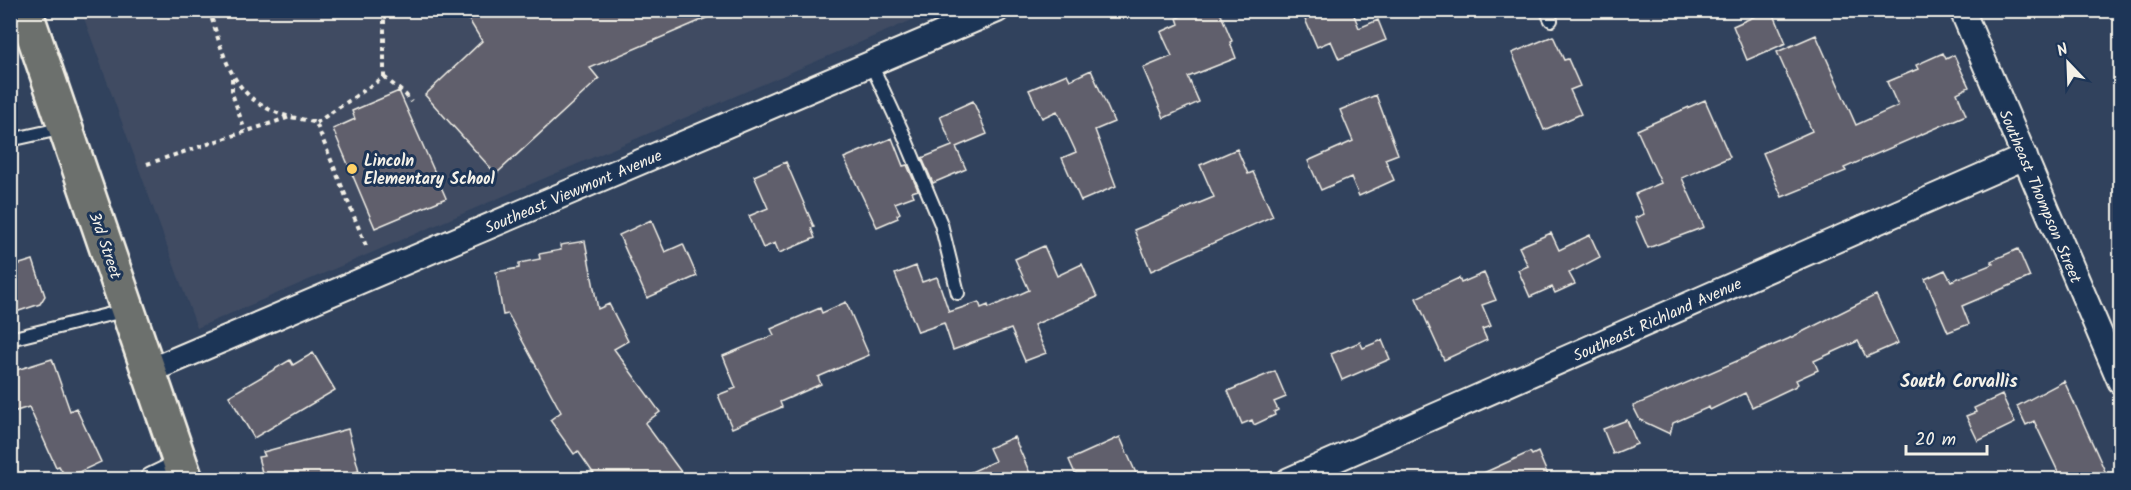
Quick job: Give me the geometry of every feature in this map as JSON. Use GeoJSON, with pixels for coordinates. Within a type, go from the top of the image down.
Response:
{"type":"FeatureCollection","features":[{"type":"Feature","properties":{"kind":"highway","name":"3rd Street"},"geometry":{"type":"LineString","coordinates":[[25,10],[184,473]]}},
{"type":"Feature","properties":{"kind":"street","name":"Southeast Viewmont Avenue"},"geometry":{"type":"LineString","coordinates":[[149,371],[871,64],[958,18],[997,10]]}},
{"type":"Feature","properties":{"kind":"street","name":"Southeast Thompson Street"},"geometry":{"type":"LineString","coordinates":[[1962,10],[2121,381]]}},
{"type":"Feature","properties":{"kind":"street","name":"Southeast Richland Avenue"},"geometry":{"type":"LineString","coordinates":[[1289,480],[2025,157]]}},
{"type":"Feature","properties":{"kind":"street"},"geometry":{"type":"LineString","coordinates":[[152,480],[184,473]]}},
{"type":"Feature","properties":{"kind":"lane"},"geometry":{"type":"LineString","coordinates":[[871,64],[941,224],[958,293]]}},
{"type":"Feature","properties":{"kind":"lane"},"geometry":{"type":"LineString","coordinates":[[10,140],[66,128]]}},
{"type":"Feature","properties":{"kind":"lane"},"geometry":{"type":"LineString","coordinates":[[10,339],[128,309]]}},
{"type":"Feature","properties":{"kind":"path"},"geometry":{"type":"LineString","coordinates":[[209,10],[232,77],[232,93],[245,131]]}},
{"type":"Feature","properties":{"kind":"path"},"geometry":{"type":"LineString","coordinates":[[384,10],[384,77]]}},
{"type":"Feature","properties":{"kind":"path"},"geometry":{"type":"LineString","coordinates":[[232,77],[255,102],[277,114],[294,116],[315,123],[366,246]]}},
{"type":"Feature","properties":{"kind":"path"},"geometry":{"type":"LineString","coordinates":[[384,77],[406,94],[411,102]]}},
{"type":"Feature","properties":{"kind":"path"},"geometry":{"type":"LineString","coordinates":[[315,123],[384,77]]}},
{"type":"Feature","properties":{"kind":"path"},"geometry":{"type":"LineString","coordinates":[[147,164],[294,116]]}},
{"type":"Feature","properties":{"kind":"shaded area","name":"Lincoln Elementary School"},"geometry":{"type":"Polygon","coordinates":[[[81,10],[933,11],[197,328],[81,10]]]}},
{"type":"Feature","properties":{"kind":"building"},"geometry":{"type":"Polygon","coordinates":[[[463,10],[725,10],[590,68],[599,79],[496,174],[425,95],[482,41],[463,10]]]}},
{"type":"Feature","properties":{"kind":"building"},"geometry":{"type":"Polygon","coordinates":[[[1194,10],[1219,10],[1232,41],[1230,42],[1236,58],[1188,77],[1199,102],[1164,118],[1143,68],[1172,56],[1161,32],[1179,24],[1177,18],[1194,10]]]}},
{"type":"Feature","properties":{"kind":"building"},"geometry":{"type":"Polygon","coordinates":[[[1301,10],[1352,10],[1359,28],[1378,20],[1386,40],[1339,59],[1331,41],[1317,47],[1301,10]]]}},
{"type":"Feature","properties":{"kind":"building"},"geometry":{"type":"Polygon","coordinates":[[[1772,10],[1786,43],[1747,60],[1733,26],[1772,10]]]}},
{"type":"Feature","properties":{"kind":"building"},"geometry":{"type":"Polygon","coordinates":[[[1816,35],[1856,125],[1898,106],[1887,82],[1918,69],[1916,65],[1943,53],[1946,59],[1954,55],[1969,87],[1957,93],[1966,115],[1844,168],[1846,171],[1782,197],[1763,153],[1812,131],[1777,52],[1816,35]]]}},
{"type":"Feature","properties":{"kind":"building"},"geometry":{"type":"Polygon","coordinates":[[[1553,36],[1564,60],[1568,59],[1580,86],[1570,90],[1581,114],[1544,130],[1512,53],[1553,36]]]}},
{"type":"Feature","properties":{"kind":"building"},"geometry":{"type":"Polygon","coordinates":[[[1091,70],[1114,122],[1095,130],[1116,186],[1081,201],[1062,158],[1076,152],[1057,111],[1042,118],[1029,90],[1067,74],[1070,80],[1091,70]]]}},
{"type":"Feature","properties":{"kind":"building"},"geometry":{"type":"Polygon","coordinates":[[[399,91],[446,198],[375,228],[333,129],[355,119],[352,111],[399,91]]]}},
{"type":"Feature","properties":{"kind":"building"},"geometry":{"type":"Polygon","coordinates":[[[1376,95],[1398,154],[1385,159],[1394,180],[1359,196],[1351,177],[1321,190],[1308,161],[1353,141],[1340,110],[1376,95]]]}},
{"type":"Feature","properties":{"kind":"building"},"geometry":{"type":"Polygon","coordinates":[[[1705,100],[1730,157],[1682,178],[1704,227],[1648,248],[1635,218],[1644,214],[1635,194],[1661,183],[1637,130],[1705,100]]]}},
{"type":"Feature","properties":{"kind":"building"},"geometry":{"type":"Polygon","coordinates":[[[973,101],[987,134],[956,147],[966,169],[933,183],[922,158],[952,146],[940,116],[973,101]]]}},
{"type":"Feature","properties":{"kind":"building"},"geometry":{"type":"Polygon","coordinates":[[[892,138],[903,166],[907,165],[918,190],[912,192],[914,196],[895,203],[900,213],[897,215],[898,218],[877,227],[844,158],[892,138]]]}},
{"type":"Feature","properties":{"kind":"building"},"geometry":{"type":"Polygon","coordinates":[[[1237,149],[1248,174],[1253,172],[1273,216],[1151,271],[1134,230],[1214,197],[1200,165],[1237,149]]]}},
{"type":"Feature","properties":{"kind":"building"},"geometry":{"type":"Polygon","coordinates":[[[786,162],[814,227],[811,228],[815,238],[779,253],[775,243],[763,248],[749,216],[768,208],[754,176],[786,162]]]}},
{"type":"Feature","properties":{"kind":"building"},"geometry":{"type":"Polygon","coordinates":[[[651,220],[665,252],[683,244],[697,276],[647,298],[619,235],[651,220]]]}},
{"type":"Feature","properties":{"kind":"building"},"geometry":{"type":"Polygon","coordinates":[[[1551,233],[1559,250],[1590,235],[1600,257],[1569,273],[1575,284],[1555,293],[1552,287],[1530,297],[1518,270],[1528,266],[1519,247],[1551,233]]]}},
{"type":"Feature","properties":{"kind":"building"},"geometry":{"type":"Polygon","coordinates":[[[585,241],[598,309],[609,304],[628,341],[614,349],[660,412],[645,423],[687,480],[598,480],[578,451],[574,454],[550,420],[561,412],[508,314],[503,315],[496,272],[519,268],[519,263],[540,259],[539,254],[561,250],[560,245],[585,241]]]}},
{"type":"Feature","properties":{"kind":"building"},"geometry":{"type":"Polygon","coordinates":[[[1044,246],[1057,276],[1082,264],[1097,297],[1034,325],[1046,353],[1025,361],[1011,329],[953,350],[944,323],[918,332],[895,274],[916,266],[922,282],[937,277],[949,312],[979,302],[981,308],[988,305],[989,308],[1029,290],[1015,259],[1044,246]]]}},
{"type":"Feature","properties":{"kind":"building"},"geometry":{"type":"Polygon","coordinates":[[[2018,249],[2030,277],[1962,306],[1969,324],[1948,332],[1925,279],[1945,270],[1951,281],[1993,264],[1991,261],[2018,249]]]}},
{"type":"Feature","properties":{"kind":"building"},"geometry":{"type":"Polygon","coordinates":[[[33,260],[45,296],[40,304],[10,314],[10,267],[33,260]]]}},
{"type":"Feature","properties":{"kind":"building"},"geometry":{"type":"Polygon","coordinates":[[[1484,273],[1496,300],[1482,305],[1491,326],[1482,329],[1487,340],[1444,360],[1416,298],[1459,278],[1461,283],[1484,273]]]}},
{"type":"Feature","properties":{"kind":"building"},"geometry":{"type":"Polygon","coordinates":[[[1876,295],[1898,343],[1866,357],[1858,341],[1814,361],[1818,370],[1796,380],[1798,384],[1794,387],[1752,407],[1745,393],[1710,410],[1709,407],[1673,423],[1670,434],[1640,420],[1633,406],[1788,339],[1876,295]]]}},
{"type":"Feature","properties":{"kind":"building"},"geometry":{"type":"Polygon","coordinates":[[[846,302],[869,355],[818,377],[821,384],[780,402],[782,407],[732,428],[718,395],[736,388],[723,356],[774,335],[771,329],[820,308],[822,313],[846,302]]]}},
{"type":"Feature","properties":{"kind":"building"},"geometry":{"type":"Polygon","coordinates":[[[1382,340],[1390,359],[1342,380],[1331,354],[1360,342],[1363,348],[1382,340]]]}},
{"type":"Feature","properties":{"kind":"building"},"geometry":{"type":"Polygon","coordinates":[[[313,353],[335,390],[254,438],[229,396],[290,360],[293,365],[313,353]]]}},
{"type":"Feature","properties":{"kind":"building"},"geometry":{"type":"Polygon","coordinates":[[[52,359],[70,411],[76,408],[101,462],[66,478],[59,466],[56,467],[29,407],[10,413],[10,372],[52,359]]]}},
{"type":"Feature","properties":{"kind":"building"},"geometry":{"type":"Polygon","coordinates":[[[1275,371],[1286,397],[1274,402],[1278,410],[1274,412],[1275,415],[1254,425],[1252,420],[1242,424],[1228,391],[1275,371]]]}},
{"type":"Feature","properties":{"kind":"building"},"geometry":{"type":"Polygon","coordinates":[[[2064,381],[2109,480],[2062,480],[2034,421],[2026,425],[2017,406],[2064,381]]]}},
{"type":"Feature","properties":{"kind":"building"},"geometry":{"type":"Polygon","coordinates":[[[2002,395],[2015,423],[1978,441],[1966,416],[1976,412],[1974,408],[2002,395]]]}},
{"type":"Feature","properties":{"kind":"building"},"geometry":{"type":"Polygon","coordinates":[[[1627,420],[1637,444],[1613,454],[1603,429],[1627,420]]]}},
{"type":"Feature","properties":{"kind":"building"},"geometry":{"type":"Polygon","coordinates":[[[348,429],[359,471],[326,480],[264,480],[258,457],[265,456],[263,452],[348,429]]]}},
{"type":"Feature","properties":{"kind":"building"},"geometry":{"type":"Polygon","coordinates":[[[1014,437],[1033,480],[954,480],[995,461],[989,448],[1014,437]]]}},
{"type":"Feature","properties":{"kind":"building"},"geometry":{"type":"Polygon","coordinates":[[[1120,437],[1139,480],[1078,480],[1069,460],[1120,437]]]}},
{"type":"Feature","properties":{"kind":"building"},"geometry":{"type":"Polygon","coordinates":[[[1530,452],[1532,455],[1538,452],[1550,480],[1468,480],[1530,452]]]}},
{"type":"Feature","properties":{"kind":"place","name":"Lincoln Elementary School"},"geometry":{"type":"Point","coordinates":[352,169]}},
{"type":"Feature","properties":{"kind":"district","name":"South Corvallis"},"geometry":{"type":"Point","coordinates":[1959,381]}}]}
